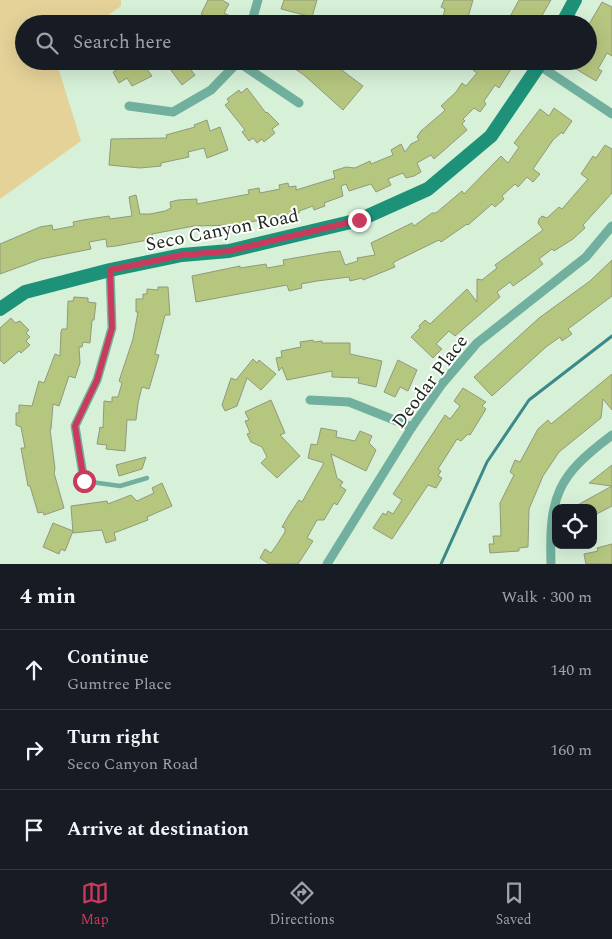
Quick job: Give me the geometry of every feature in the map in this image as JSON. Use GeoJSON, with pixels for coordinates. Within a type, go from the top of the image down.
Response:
{"type":"FeatureCollection","features":[{"type":"Feature","properties":{"kind":"street"},"geometry":{"type":"LineString","coordinates":[[254,15],[258,0]]}},
{"type":"Feature","properties":{"kind":"street"},"geometry":{"type":"LineString","coordinates":[[567,15],[576,0]]}},
{"type":"Feature","properties":{"kind":"street"},"geometry":{"type":"LineString","coordinates":[[129,106],[173,112],[211,90],[231,70]]}},
{"type":"Feature","properties":{"kind":"street"},"geometry":{"type":"LineString","coordinates":[[251,70],[299,103]]}},
{"type":"Feature","properties":{"kind":"street","name":"Seco Canyon Road"},"geometry":{"type":"LineString","coordinates":[[0,309],[25,292],[110,270],[182,255],[229,251],[359,220],[428,189],[491,136],[537,70]]}},
{"type":"Feature","properties":{"kind":"street"},"geometry":{"type":"LineString","coordinates":[[550,70],[612,114]]}},
{"type":"Feature","properties":{"kind":"street","name":"Deodar Place"},"geometry":{"type":"LineString","coordinates":[[327,564],[412,427],[442,384],[477,343],[586,258],[612,226]]}},
{"type":"Feature","properties":{"kind":"street"},"geometry":{"type":"LineString","coordinates":[[84,481],[75,426],[97,380],[112,328],[110,270]]}},
{"type":"Feature","properties":{"kind":"street"},"geometry":{"type":"LineString","coordinates":[[310,400],[349,402],[412,427]]}},
{"type":"Feature","properties":{"kind":"street"},"geometry":{"type":"LineString","coordinates":[[551,564],[550,526],[560,487],[583,456],[612,435]]}},
{"type":"Feature","properties":{"kind":"lane"},"geometry":{"type":"LineString","coordinates":[[84,481],[120,486],[147,478]]}},
{"type":"Feature","properties":{"kind":"shaded area"},"geometry":{"type":"Polygon","coordinates":[[[0,0],[121,0],[121,6],[108,15],[15,15],[15,70],[59,70],[81,141],[0,199],[0,0]]]}},
{"type":"Feature","properties":{"kind":"building"},"geometry":{"type":"Polygon","coordinates":[[[208,0],[222,0],[229,4],[224,13],[228,15],[201,14],[208,0]]]}},
{"type":"Feature","properties":{"kind":"building"},"geometry":{"type":"Polygon","coordinates":[[[284,0],[317,0],[313,15],[304,15],[281,9],[284,0]]]}},
{"type":"Feature","properties":{"kind":"building"},"geometry":{"type":"Polygon","coordinates":[[[444,0],[473,0],[469,15],[443,15],[445,9],[441,7],[444,0]]]}},
{"type":"Feature","properties":{"kind":"building"},"geometry":{"type":"Polygon","coordinates":[[[519,0],[551,0],[542,15],[511,15],[519,0]]]}},
{"type":"Feature","properties":{"kind":"building"},"geometry":{"type":"Polygon","coordinates":[[[602,2],[612,7],[612,56],[607,53],[598,69],[602,71],[596,81],[578,70],[597,70],[597,15],[594,15],[602,2]]]}},
{"type":"Feature","properties":{"kind":"building"},"geometry":{"type":"Polygon","coordinates":[[[117,70],[148,70],[152,76],[132,86],[127,78],[119,83],[113,72],[117,70]]]}},
{"type":"Feature","properties":{"kind":"building"},"geometry":{"type":"Polygon","coordinates":[[[171,70],[191,70],[195,75],[182,85],[171,70]]]}},
{"type":"Feature","properties":{"kind":"building"},"geometry":{"type":"Polygon","coordinates":[[[296,70],[342,70],[363,86],[343,110],[296,70]]]}},
{"type":"Feature","properties":{"kind":"building"},"geometry":{"type":"Polygon","coordinates":[[[473,70],[510,70],[499,88],[495,85],[484,101],[486,104],[480,112],[474,108],[463,119],[465,121],[462,124],[467,130],[434,159],[431,155],[417,163],[421,172],[414,176],[406,178],[403,173],[388,179],[391,185],[376,192],[371,184],[349,191],[346,184],[341,186],[343,196],[324,203],[325,206],[314,210],[313,206],[299,211],[299,213],[234,225],[194,226],[152,234],[153,239],[116,246],[107,247],[106,239],[89,242],[91,249],[41,259],[0,274],[0,244],[40,227],[52,225],[53,230],[74,226],[73,222],[83,220],[109,216],[110,219],[132,216],[129,197],[136,195],[140,214],[150,214],[171,208],[170,202],[178,200],[197,199],[197,204],[249,194],[248,190],[259,188],[260,193],[280,189],[279,185],[288,183],[289,187],[296,186],[296,190],[335,178],[333,171],[346,167],[355,168],[370,161],[371,164],[393,155],[391,150],[401,144],[405,152],[411,144],[419,140],[417,137],[421,131],[445,110],[441,106],[456,92],[462,83],[466,86],[477,73],[473,70]]]}},
{"type":"Feature","properties":{"kind":"building"},"geometry":{"type":"Polygon","coordinates":[[[247,88],[266,113],[279,124],[272,129],[275,133],[264,142],[262,139],[257,143],[253,138],[249,141],[242,132],[245,130],[225,105],[229,102],[227,99],[239,90],[241,93],[247,88]]]}},
{"type":"Feature","properties":{"kind":"building"},"geometry":{"type":"Polygon","coordinates":[[[554,108],[572,121],[563,134],[562,132],[553,140],[533,169],[540,174],[533,182],[527,177],[518,187],[515,184],[502,196],[504,199],[495,207],[492,204],[468,225],[441,242],[439,240],[393,263],[395,267],[363,280],[362,278],[350,281],[349,277],[317,281],[301,284],[302,288],[289,291],[287,285],[196,302],[192,276],[240,266],[240,268],[266,264],[267,268],[284,265],[283,260],[329,252],[340,251],[345,265],[358,261],[357,258],[375,255],[371,243],[412,223],[414,226],[432,213],[436,213],[462,191],[464,194],[501,156],[508,163],[519,147],[514,143],[540,109],[549,116],[554,108]]]}},
{"type":"Feature","properties":{"kind":"building"},"geometry":{"type":"Polygon","coordinates":[[[207,120],[210,131],[220,127],[228,150],[207,158],[204,148],[188,152],[189,157],[161,163],[161,166],[140,168],[109,165],[111,139],[167,138],[166,135],[195,127],[194,125],[207,120]]]}},
{"type":"Feature","properties":{"kind":"building"},"geometry":{"type":"Polygon","coordinates":[[[605,145],[612,149],[612,193],[583,225],[585,228],[573,239],[554,251],[552,249],[539,259],[543,264],[530,274],[513,286],[510,282],[497,292],[500,297],[455,336],[449,331],[436,344],[442,349],[433,358],[411,337],[420,328],[419,326],[425,320],[430,324],[467,289],[477,302],[477,279],[482,280],[497,268],[495,265],[543,230],[538,223],[539,219],[542,216],[547,218],[559,207],[562,209],[588,179],[581,174],[593,156],[596,158],[605,145]]]}},
{"type":"Feature","properties":{"kind":"building"},"geometry":{"type":"Polygon","coordinates":[[[612,260],[612,296],[568,329],[572,334],[562,341],[560,337],[546,347],[492,396],[474,377],[539,318],[590,281],[612,260]]]}},
{"type":"Feature","properties":{"kind":"building"},"geometry":{"type":"Polygon","coordinates":[[[158,287],[168,287],[170,315],[165,315],[155,354],[159,355],[149,389],[142,387],[136,420],[127,420],[125,451],[106,449],[107,445],[97,444],[100,427],[103,428],[104,401],[112,402],[112,397],[118,397],[122,383],[119,381],[133,339],[138,312],[136,312],[136,299],[143,299],[143,294],[147,294],[147,289],[158,290],[158,287]]]}},
{"type":"Feature","properties":{"kind":"building"},"geometry":{"type":"Polygon","coordinates":[[[74,297],[88,298],[88,302],[96,303],[94,320],[92,320],[90,343],[83,342],[82,347],[79,347],[80,363],[75,378],[69,376],[59,406],[53,404],[50,429],[54,473],[64,508],[44,515],[43,512],[38,513],[30,486],[28,486],[21,448],[25,448],[21,427],[16,425],[16,413],[19,413],[19,405],[32,406],[39,381],[44,383],[55,354],[60,356],[61,332],[62,329],[67,329],[68,301],[73,301],[74,297]]]}},
{"type":"Feature","properties":{"kind":"building"},"geometry":{"type":"Polygon","coordinates":[[[11,318],[15,323],[20,321],[29,330],[26,333],[30,337],[26,341],[30,345],[21,353],[19,351],[4,364],[0,360],[0,328],[11,318]]]}},
{"type":"Feature","properties":{"kind":"building"},"geometry":{"type":"Polygon","coordinates":[[[313,340],[314,342],[322,341],[322,343],[350,343],[350,354],[382,361],[376,387],[358,383],[359,378],[332,377],[332,371],[287,380],[282,367],[279,371],[276,358],[282,357],[281,351],[301,347],[300,342],[313,340]]]}},
{"type":"Feature","properties":{"kind":"building"},"geometry":{"type":"Polygon","coordinates":[[[253,359],[257,363],[259,360],[276,374],[261,390],[247,378],[237,406],[225,411],[222,405],[231,378],[236,380],[253,359]]]}},
{"type":"Feature","properties":{"kind":"building"},"geometry":{"type":"Polygon","coordinates":[[[398,360],[417,370],[408,391],[400,387],[395,397],[384,392],[398,360]]]}},
{"type":"Feature","properties":{"kind":"building"},"geometry":{"type":"Polygon","coordinates":[[[612,374],[612,410],[603,399],[601,418],[559,452],[543,476],[529,509],[528,547],[519,548],[519,551],[490,553],[489,544],[494,544],[493,536],[501,536],[500,503],[514,475],[510,472],[515,460],[520,462],[538,429],[548,420],[551,424],[612,374]]]}},
{"type":"Feature","properties":{"kind":"building"},"geometry":{"type":"Polygon","coordinates":[[[463,388],[486,402],[482,406],[486,409],[470,435],[468,434],[461,441],[457,439],[438,469],[441,471],[438,476],[442,478],[436,488],[428,485],[392,539],[373,528],[383,513],[386,515],[388,511],[393,514],[402,500],[393,494],[445,415],[450,419],[460,406],[454,401],[463,388]]]}},
{"type":"Feature","properties":{"kind":"building"},"geometry":{"type":"Polygon","coordinates":[[[271,400],[285,433],[280,435],[300,456],[277,478],[261,463],[267,457],[262,447],[251,442],[247,434],[250,433],[245,421],[249,420],[245,412],[271,400]]]}},
{"type":"Feature","properties":{"kind":"building"},"geometry":{"type":"Polygon","coordinates":[[[321,428],[337,431],[336,437],[355,441],[360,431],[372,436],[369,443],[376,450],[366,471],[331,454],[337,478],[343,482],[340,486],[346,490],[337,505],[334,503],[324,520],[317,520],[307,538],[313,541],[298,564],[269,564],[260,558],[265,549],[271,553],[276,546],[285,532],[285,528],[282,527],[299,500],[302,502],[324,463],[308,458],[311,444],[317,445],[321,428]]]}},
{"type":"Feature","properties":{"kind":"building"},"geometry":{"type":"Polygon","coordinates":[[[146,457],[142,469],[119,476],[116,465],[146,457]]]}},
{"type":"Feature","properties":{"kind":"building"},"geometry":{"type":"Polygon","coordinates":[[[612,465],[612,486],[589,483],[612,465]]]}},
{"type":"Feature","properties":{"kind":"building"},"geometry":{"type":"Polygon","coordinates":[[[162,483],[172,506],[147,517],[148,520],[114,533],[116,540],[106,543],[102,530],[73,533],[71,506],[107,501],[108,504],[131,495],[137,501],[154,493],[152,488],[162,483]]]}},
{"type":"Feature","properties":{"kind":"building"},"geometry":{"type":"Polygon","coordinates":[[[612,486],[612,506],[597,514],[597,504],[579,504],[612,486]]]}},
{"type":"Feature","properties":{"kind":"building"},"geometry":{"type":"Polygon","coordinates":[[[53,523],[73,531],[65,551],[61,549],[59,554],[43,547],[53,523]]]}},
{"type":"Feature","properties":{"kind":"building"},"geometry":{"type":"Polygon","coordinates":[[[612,544],[612,564],[586,564],[584,554],[598,551],[597,548],[612,544]]]}},
{"type":"Feature","properties":{"kind":"waterway"},"geometry":{"type":"LineString","coordinates":[[441,564],[487,462],[529,400],[612,336]]}},
{"type":"Feature","properties":{"kind":"route"},"geometry":{"type":"LineString","coordinates":[[84,481],[75,426],[97,380],[112,328],[110,270],[182,255],[229,251],[359,220]]}}]}
